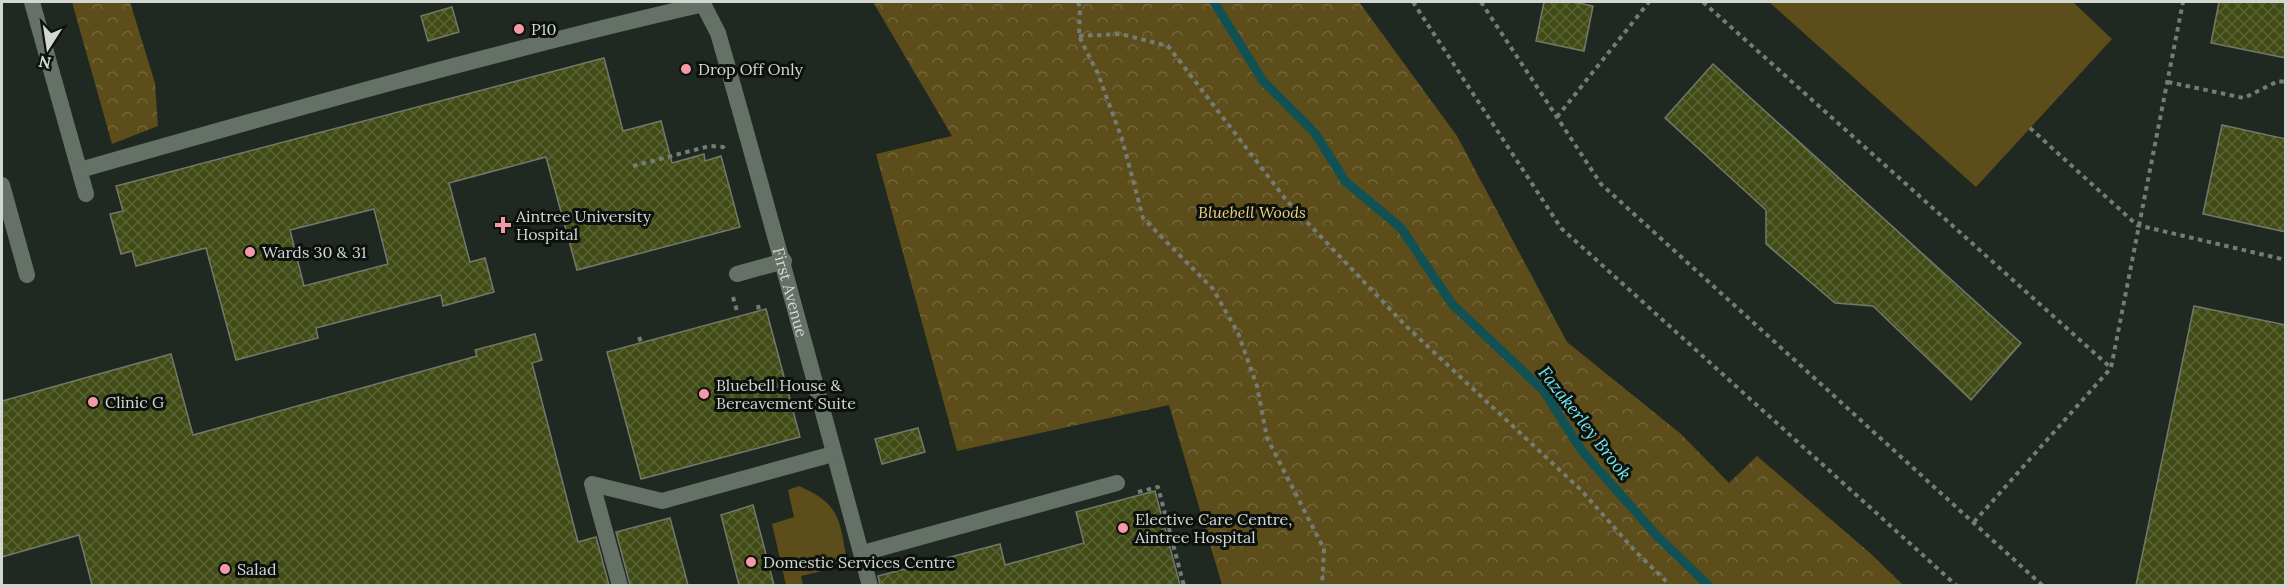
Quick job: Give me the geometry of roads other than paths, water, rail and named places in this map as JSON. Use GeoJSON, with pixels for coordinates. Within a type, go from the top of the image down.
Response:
{"type":"FeatureCollection","features":[{"type":"Feature","properties":{"kind":"lane"},"geometry":{"type":"LineString","coordinates":[[32,2],[87,194]]}},
{"type":"Feature","properties":{"kind":"lane"},"geometry":{"type":"LineString","coordinates":[[80,170],[264,117],[538,43],[703,3]]}},
{"type":"Feature","properties":{"kind":"lane","name":"First Avenue"},"geometry":{"type":"LineString","coordinates":[[703,3],[718,33],[784,261],[833,454],[870,585]]}},
{"type":"Feature","properties":{"kind":"lane"},"geometry":{"type":"LineString","coordinates":[[2,185],[27,275]]}},
{"type":"Feature","properties":{"kind":"lane"},"geometry":{"type":"LineString","coordinates":[[737,274],[784,261]]}},
{"type":"Feature","properties":{"kind":"lane"},"geometry":{"type":"LineString","coordinates":[[620,585],[592,484],[662,501],[833,454]]}},
{"type":"Feature","properties":{"kind":"lane"},"geometry":{"type":"LineString","coordinates":[[863,554],[1117,483]]}},
{"type":"Feature","properties":{"kind":"waterway","name":"Fazakerley Brook"},"geometry":{"type":"LineString","coordinates":[[1214,2],[1263,81],[1315,133],[1345,181],[1401,228],[1452,304],[1543,390],[1582,451],[1658,537],[1709,586]]}},
{"type":"Feature","properties":{"kind":"place","name":"P10"},"geometry":{"type":"Point","coordinates":[519,29]}},
{"type":"Feature","properties":{"kind":"place","name":"Drop Off Only"},"geometry":{"type":"Point","coordinates":[686,69]}},
{"type":"Feature","properties":{"kind":"place","name":"Aintree University Hospital"},"geometry":{"type":"Point","coordinates":[503,225]}},
{"type":"Feature","properties":{"kind":"place","name":"Wards 30 & 31"},"geometry":{"type":"Point","coordinates":[250,252]}},
{"type":"Feature","properties":{"kind":"place","name":"Bluebell House & Bereavement Suite"},"geometry":{"type":"Point","coordinates":[704,394]}},
{"type":"Feature","properties":{"kind":"place","name":"Clinic G"},"geometry":{"type":"Point","coordinates":[93,402]}},
{"type":"Feature","properties":{"kind":"place","name":"Elective Care Centre, Aintree Hospital"},"geometry":{"type":"Point","coordinates":[1123,528]}},
{"type":"Feature","properties":{"kind":"place","name":"Domestic Services Centre"},"geometry":{"type":"Point","coordinates":[751,562]}},
{"type":"Feature","properties":{"kind":"place","name":"Salad"},"geometry":{"type":"Point","coordinates":[225,569]}},
{"type":"Feature","properties":{"kind":"park label","name":"Bluebell Woods"},"geometry":{"type":"Point","coordinates":[1252,212]}}]}
